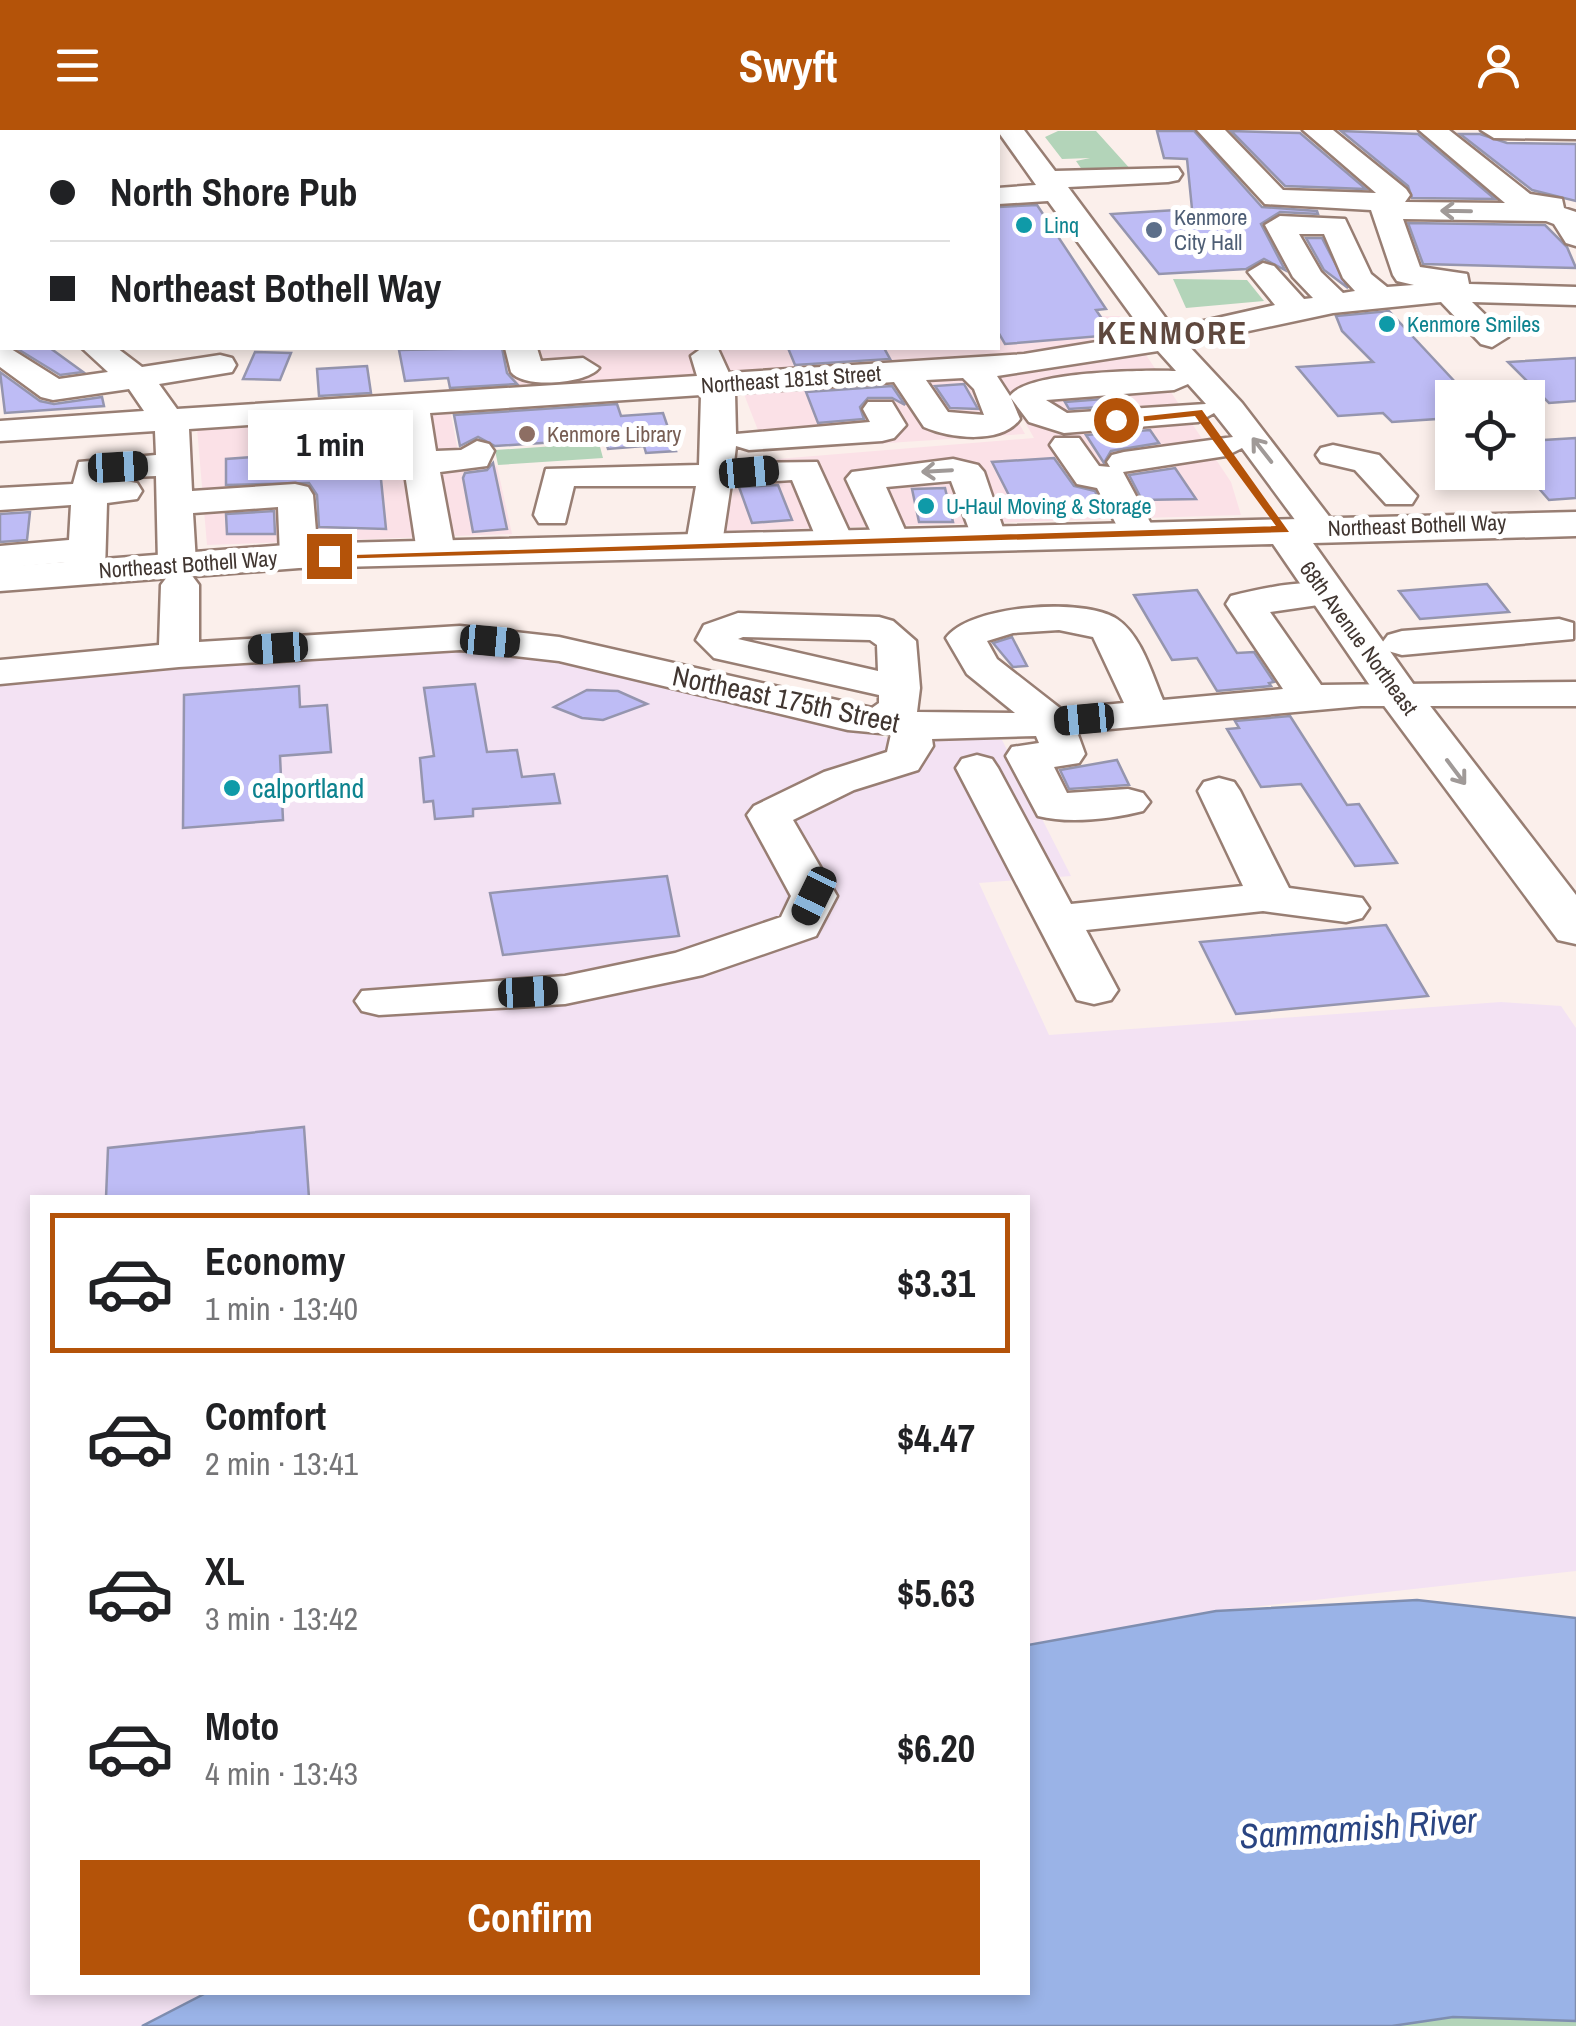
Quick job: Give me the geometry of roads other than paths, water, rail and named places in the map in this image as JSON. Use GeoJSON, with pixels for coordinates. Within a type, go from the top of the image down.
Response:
{"type":"FeatureCollection","features":[{"type":"Feature","properties":{"kind":"main road","name":"Northeast Bothell Way"},"geometry":{"type":"LineString","coordinates":[[0,598],[179,574],[311,566],[1308,538],[1576,524]]}},
{"type":"Feature","properties":{"kind":"main road","name":"Northeast Bothell Way"},"geometry":{"type":"LineString","coordinates":[[311,566],[436,552],[1138,533],[1576,544]]}},
{"type":"Feature","properties":{"kind":"main road","name":"68th Avenue Northeast"},"geometry":{"type":"LineString","coordinates":[[1308,538],[1326,594],[1576,866]]}},
{"type":"Feature","properties":{"kind":"main road","name":"68th Avenue Northeast"},"geometry":{"type":"LineString","coordinates":[[1308,538],[1402,643],[1419,694],[1576,929]]}},
{"type":"Feature","properties":{"kind":"main road"},"geometry":{"type":"LineString","coordinates":[[311,566],[653,556],[704,544]]}},
{"type":"Feature","properties":{"kind":"main road","name":"Northeast Bothell Way"},"geometry":{"type":"LineString","coordinates":[[0,579],[86,560],[179,574]]}},
{"type":"Feature","properties":{"kind":"main road"},"geometry":{"type":"LineString","coordinates":[[0,587],[179,574]]}},
{"type":"Feature","properties":{"kind":"street","name":"68th Avenue Northeast"},"geometry":{"type":"LineString","coordinates":[[1010,130],[1166,340],[1230,410],[1308,538]]}},
{"type":"Feature","properties":{"kind":"street"},"geometry":{"type":"LineString","coordinates":[[1210,130],[1275,198],[1380,202],[1396,195],[1316,130]]}},
{"type":"Feature","properties":{"kind":"street"},"geometry":{"type":"LineString","coordinates":[[1432,130],[1522,202],[1576,205]]}},
{"type":"Feature","properties":{"kind":"street"},"geometry":{"type":"LineString","coordinates":[[1494,130],[1576,131]]}},
{"type":"Feature","properties":{"kind":"street"},"geometry":{"type":"LineString","coordinates":[[1554,131],[1576,148]]}},
{"type":"Feature","properties":{"kind":"street"},"geometry":{"type":"LineString","coordinates":[[1000,196],[1168,174]]}},
{"type":"Feature","properties":{"kind":"street"},"geometry":{"type":"LineString","coordinates":[[1385,210],[1408,275],[1435,289],[1492,336]]}},
{"type":"Feature","properties":{"kind":"street"},"geometry":{"type":"LineString","coordinates":[[1294,211],[1549,212],[1566,218],[1576,237]]}},
{"type":"Feature","properties":{"kind":"street"},"geometry":{"type":"LineString","coordinates":[[1336,302],[1308,277],[1280,225],[1334,225],[1368,287]]}},
{"type":"Feature","properties":{"kind":"street"},"geometry":{"type":"LineString","coordinates":[[1263,272],[1296,310]]}},
{"type":"Feature","properties":{"kind":"street"},"geometry":{"type":"LineString","coordinates":[[1308,277],[1368,287]]}},
{"type":"Feature","properties":{"kind":"street"},"geometry":{"type":"LineString","coordinates":[[1435,289],[1576,282]]}},
{"type":"Feature","properties":{"kind":"street","name":"Northeast 181st Street"},"geometry":{"type":"LineString","coordinates":[[715,402],[782,379],[874,403],[905,372],[971,367],[1032,382],[1127,350],[1336,302],[1368,287],[1576,296]]}},
{"type":"Feature","properties":{"kind":"street","name":"68th Avenue Northeast"},"geometry":{"type":"LineString","coordinates":[[1166,340],[1160,358],[1174,380],[1186,430],[1226,446],[1308,538]]}},
{"type":"Feature","properties":{"kind":"street"},"geometry":{"type":"LineString","coordinates":[[5,350],[53,390],[114,360],[224,356]]}},
{"type":"Feature","properties":{"kind":"street"},"geometry":{"type":"LineString","coordinates":[[522,350],[527,372],[715,402],[804,438],[874,403]]}},
{"type":"Feature","properties":{"kind":"street"},"geometry":{"type":"LineString","coordinates":[[114,360],[173,463],[179,655]]}},
{"type":"Feature","properties":{"kind":"street"},"geometry":{"type":"LineString","coordinates":[[905,372],[934,423],[944,427],[994,424],[1003,419],[994,396],[971,367]]}},
{"type":"Feature","properties":{"kind":"street"},"geometry":{"type":"LineString","coordinates":[[782,379],[804,438]]}},
{"type":"Feature","properties":{"kind":"street"},"geometry":{"type":"LineString","coordinates":[[1124,462],[1170,456],[1186,430],[1064,424],[1040,415],[1032,382],[1174,380]]}},
{"type":"Feature","properties":{"kind":"street"},"geometry":{"type":"LineString","coordinates":[[173,463],[412,403],[594,391],[599,407],[608,412],[715,402],[808,471],[835,540]]}},
{"type":"Feature","properties":{"kind":"street"},"geometry":{"type":"LineString","coordinates":[[552,516],[558,476],[715,402]]}},
{"type":"Feature","properties":{"kind":"street"},"geometry":{"type":"LineString","coordinates":[[704,544],[715,402]]}},
{"type":"Feature","properties":{"kind":"street"},"geometry":{"type":"LineString","coordinates":[[412,403],[436,552]]}},
{"type":"Feature","properties":{"kind":"street"},"geometry":{"type":"LineString","coordinates":[[0,431],[173,463],[295,495],[311,566]]}},
{"type":"Feature","properties":{"kind":"street"},"geometry":{"type":"LineString","coordinates":[[4,487],[91,481],[310,434]]}},
{"type":"Feature","properties":{"kind":"street"},"geometry":{"type":"LineString","coordinates":[[1066,445],[1089,477],[1109,477],[1138,533]]}},
{"type":"Feature","properties":{"kind":"street"},"geometry":{"type":"LineString","coordinates":[[421,463],[475,458],[477,450]]}},
{"type":"Feature","properties":{"kind":"street"},"geometry":{"type":"LineString","coordinates":[[1333,455],[1367,462],[1399,496]]}},
{"type":"Feature","properties":{"kind":"street"},"geometry":{"type":"LineString","coordinates":[[891,539],[864,480],[953,470],[966,472],[988,537]]}},
{"type":"Feature","properties":{"kind":"street"},"geometry":{"type":"LineString","coordinates":[[0,557],[86,560],[91,481]]}},
{"type":"Feature","properties":{"kind":"street"},"geometry":{"type":"LineString","coordinates":[[1310,698],[1245,604],[1326,594]]}},
{"type":"Feature","properties":{"kind":"street"},"geometry":{"type":"LineString","coordinates":[[1128,802],[1053,808],[1027,756],[1064,754],[1052,722],[981,666],[966,644],[971,632],[999,624],[1093,620],[1110,632],[1149,713]]}},
{"type":"Feature","properties":{"kind":"street"},"geometry":{"type":"LineString","coordinates":[[1402,643],[1559,631]]}},
{"type":"Feature","properties":{"kind":"street","name":"Northeast 175th Street"},"geometry":{"type":"LineString","coordinates":[[0,672],[179,655],[460,638],[520,643],[897,712],[1052,722],[1310,698],[1576,694]]}},
{"type":"Feature","properties":{"kind":"street"},"geometry":{"type":"LineString","coordinates":[[378,1001],[564,990],[686,965],[800,926],[814,896],[769,814],[840,780],[903,761],[912,746],[897,712]]}},
{"type":"Feature","properties":{"kind":"street"},"geometry":{"type":"LineString","coordinates":[[977,768],[1094,990]]}},
{"type":"Feature","properties":{"kind":"street"},"geometry":{"type":"LineString","coordinates":[[1220,792],[1271,897]]}},
{"type":"Feature","properties":{"kind":"street"},"geometry":{"type":"LineString","coordinates":[[1057,919],[1271,897],[1309,907],[1346,908]]}},
{"type":"Feature","properties":{"kind":"water","name":"Sammamish River"},"geometry":{"type":"Polygon","coordinates":[[[1417,1600],[1576,1618],[1576,2021],[1453,2017],[1392,2026],[142,2026],[202,1995],[1030,1995],[1030,1645],[1216,1611],[1417,1600]]]}},
{"type":"Feature","properties":{"kind":"place","name":"Linq"},"geometry":{"type":"Point","coordinates":[1024,225]}},
{"type":"Feature","properties":{"kind":"place","name":"Kenmore City Hall"},"geometry":{"type":"Point","coordinates":[1154,230]}},
{"type":"Feature","properties":{"kind":"place","name":"Kenmore Smiles"},"geometry":{"type":"Point","coordinates":[1387,324]}},
{"type":"Feature","properties":{"kind":"place","name":"Kenmore Library"},"geometry":{"type":"Point","coordinates":[527,434]}},
{"type":"Feature","properties":{"kind":"place","name":"U-Haul Moving & Storage"},"geometry":{"type":"Point","coordinates":[926,506]}},
{"type":"Feature","properties":{"kind":"place","name":"calportland"},"geometry":{"type":"Point","coordinates":[232,788]}},
{"type":"Feature","properties":{"kind":"district","name":"KENMORE"},"geometry":{"type":"Point","coordinates":[1173,332]}}]}
